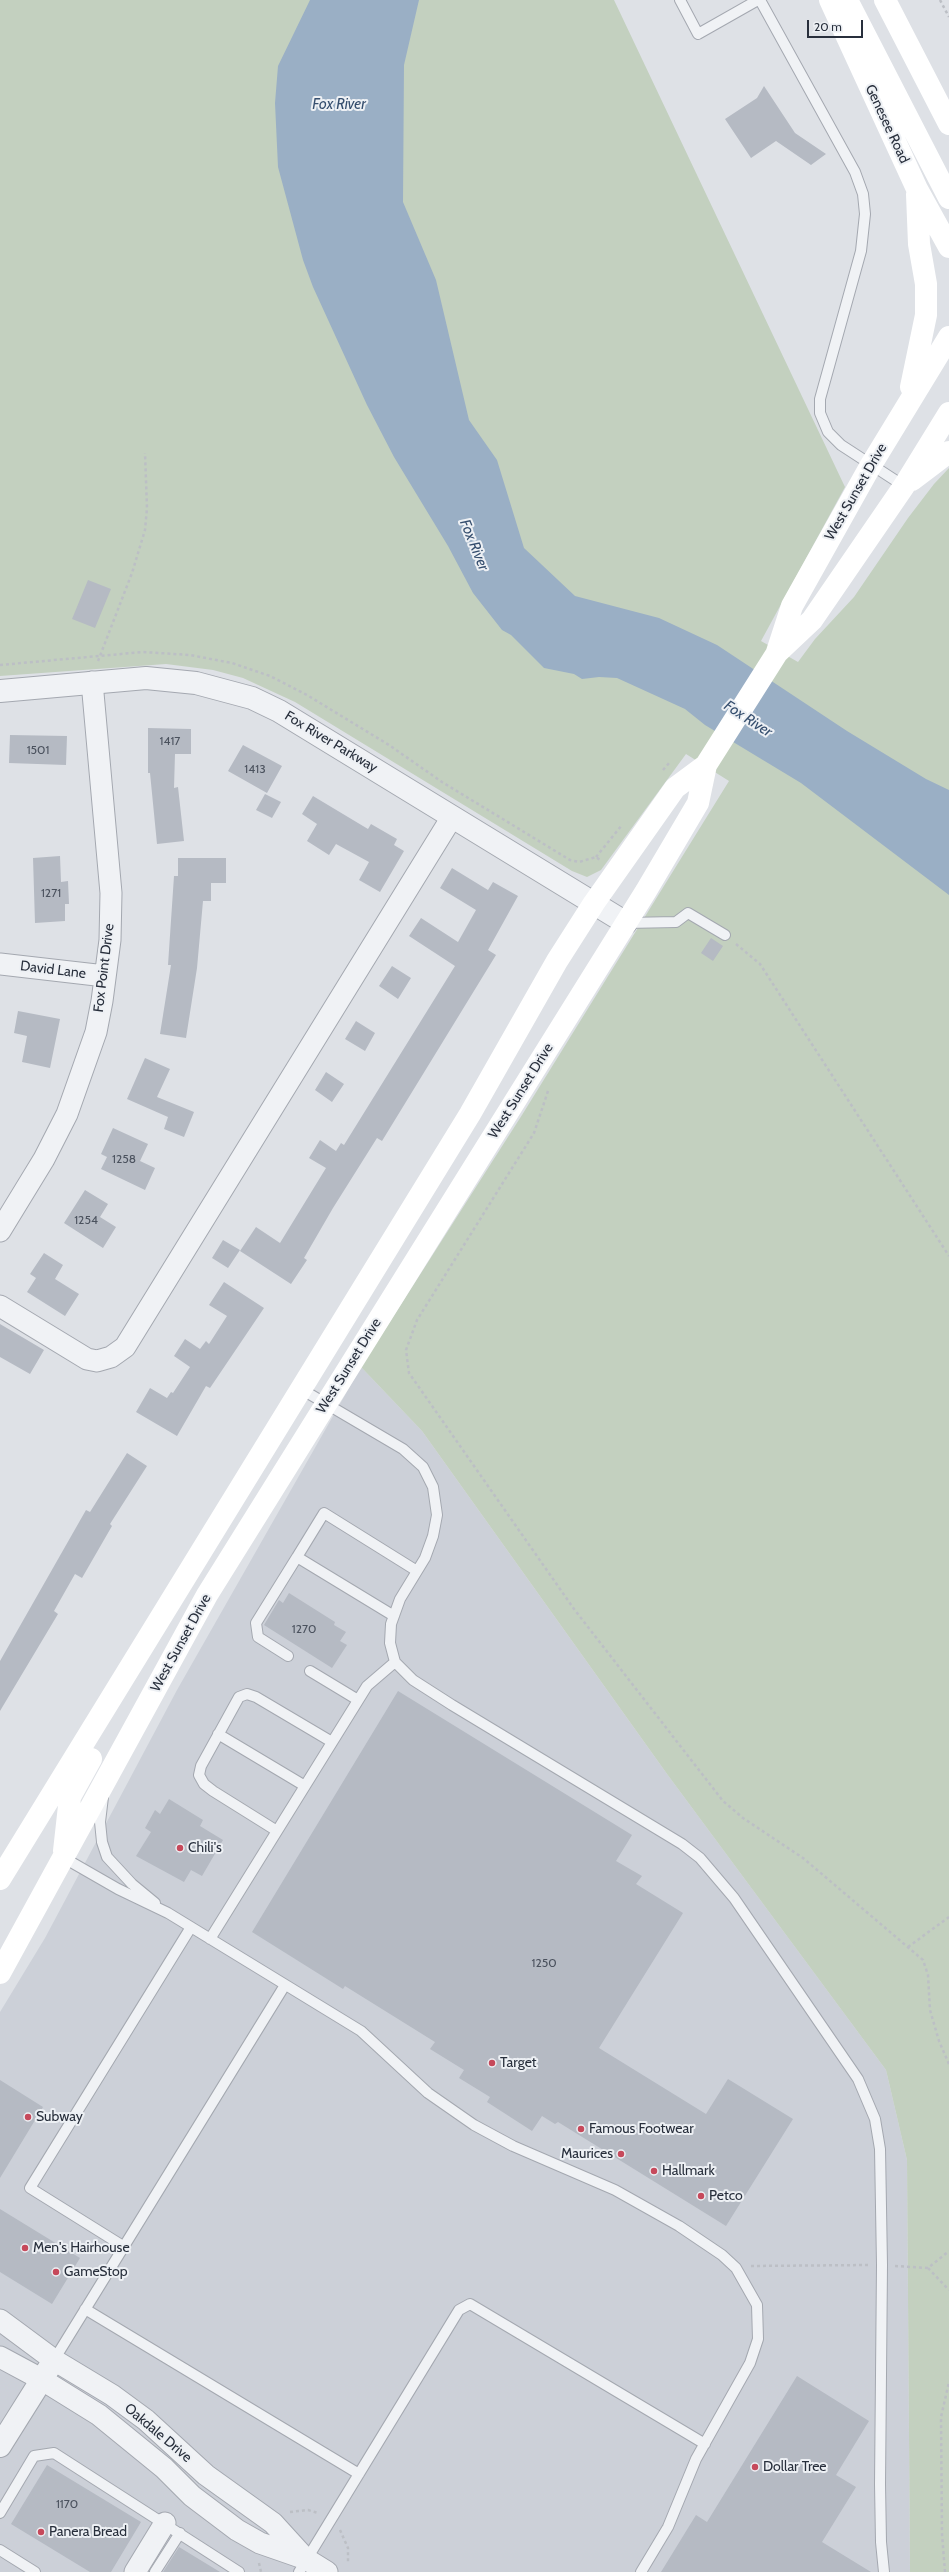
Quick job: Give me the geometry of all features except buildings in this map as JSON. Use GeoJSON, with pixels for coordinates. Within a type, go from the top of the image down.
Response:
{"type":"FeatureCollection","features":[{"type":"Feature","properties":{"kind":"main road","name":"Genesee Road"},"geometry":{"type":"LineString","coordinates":[[830,0],[917,189],[949,247]]}},
{"type":"Feature","properties":{"kind":"main road"},"geometry":{"type":"LineString","coordinates":[[847,0],[949,198]]}},
{"type":"Feature","properties":{"kind":"main road"},"geometry":{"type":"LineString","coordinates":[[885,0],[949,124]]}},
{"type":"Feature","properties":{"kind":"main road"},"geometry":{"type":"LineString","coordinates":[[906,407],[926,315],[926,284],[919,244],[917,189]]}},
{"type":"Feature","properties":{"kind":"main road","name":"West Sunset Drive"},"geometry":{"type":"LineString","coordinates":[[777,653],[792,606],[871,465],[949,337]]}},
{"type":"Feature","properties":{"kind":"main road","name":"West Sunset Drive"},"geometry":{"type":"LineString","coordinates":[[0,1973],[207,1595],[626,923],[698,802],[706,765],[777,653],[812,620],[904,486],[949,413]]}},
{"type":"Feature","properties":{"kind":"main road"},"geometry":{"type":"LineString","coordinates":[[904,486],[949,452]]}},
{"type":"Feature","properties":{"kind":"main road","name":"West Sunset Drive"},"geometry":{"type":"LineString","coordinates":[[0,1879],[110,1701],[144,1642],[470,1114],[557,961],[616,870],[675,788],[706,765]]}},
{"type":"Feature","properties":{"kind":"main road"},"geometry":{"type":"LineString","coordinates":[[64,1858],[70,1797],[97,1746],[110,1701]]}},
{"type":"Feature","properties":{"kind":"main road"},"geometry":{"type":"LineString","coordinates":[[33,1913],[36,1877],[54,1844],[56,1828],[49,1820],[40,1815]]}},
{"type":"Feature","properties":{"kind":"street","name":"Fox River Parkway"},"geometry":{"type":"LineString","coordinates":[[0,691],[146,678],[196,683],[252,698],[279,711],[626,923]]}},
{"type":"Feature","properties":{"kind":"street","name":"Fox Point Drive"},"geometry":{"type":"LineString","coordinates":[[0,1231],[44,1159],[66,1114],[96,1032],[110,940],[111,893],[92,682]]}},
{"type":"Feature","properties":{"kind":"street"},"geometry":{"type":"LineString","coordinates":[[0,1306],[87,1359],[97,1361],[104,1359],[125,1347],[452,817]]}},
{"type":"Feature","properties":{"kind":"street","name":"David Lane"},"geometry":{"type":"LineString","coordinates":[[0,964],[105,976]]}},
{"type":"Feature","properties":{"kind":"street","name":"Oakdale Drive"},"geometry":{"type":"LineString","coordinates":[[0,2320],[54,2360],[112,2395],[146,2420],[206,2475],[273,2522],[303,2566]]}},
{"type":"Feature","properties":{"kind":"street","name":"Oakdale Drive"},"geometry":{"type":"LineString","coordinates":[[0,2357],[41,2379],[99,2415],[164,2468],[192,2496],[237,2530],[303,2566],[327,2572]]}},
{"type":"Feature","properties":{"kind":"street"},"geometry":{"type":"LineString","coordinates":[[0,2446],[54,2360]]}},
{"type":"Feature","properties":{"kind":"street"},"geometry":{"type":"LineString","coordinates":[[135,2572],[173,2528]]}},
{"type":"Feature","properties":{"kind":"lane"},"geometry":{"type":"LineString","coordinates":[[680,0],[698,34],[759,0],[855,172],[863,194],[865,214],[861,251],[820,399],[820,413],[828,432],[841,445],[904,486]]}},
{"type":"Feature","properties":{"kind":"lane"},"geometry":{"type":"LineString","coordinates":[[626,923],[676,922],[688,913],[725,935]]}},
{"type":"Feature","properties":{"kind":"lane"},"geometry":{"type":"LineString","coordinates":[[301,1389],[403,1449],[423,1467],[433,1487],[437,1515],[433,1536],[417,1571],[400,1599],[394,1616],[390,1643],[395,1662],[413,1680],[445,1701],[682,1844],[700,1858],[734,1898],[858,2078],[875,2119],[880,2149],[882,2265],[880,2484],[881,2542],[884,2572]]}},
{"type":"Feature","properties":{"kind":"lane"},"geometry":{"type":"LineString","coordinates":[[288,1656],[258,1637],[256,1623],[324,1514],[417,1571]]}},
{"type":"Feature","properties":{"kind":"lane"},"geometry":{"type":"LineString","coordinates":[[298,1557],[394,1616]]}},
{"type":"Feature","properties":{"kind":"lane"},"geometry":{"type":"LineString","coordinates":[[210,1939],[367,1686],[395,1662]]}},
{"type":"Feature","properties":{"kind":"lane"},"geometry":{"type":"LineString","coordinates":[[310,1671],[358,1700]]}},
{"type":"Feature","properties":{"kind":"lane"},"geometry":{"type":"LineString","coordinates":[[277,1831],[204,1784],[199,1775],[201,1766],[239,1698],[247,1694],[256,1696],[332,1742]]}},
{"type":"Feature","properties":{"kind":"lane"},"geometry":{"type":"LineString","coordinates":[[218,1734],[305,1786]]}},
{"type":"Feature","properties":{"kind":"lane"},"geometry":{"type":"LineString","coordinates":[[108,1776],[100,1822],[102,1842],[107,1857],[132,1884],[168,1913],[361,2031],[428,2093],[474,2125],[513,2146],[615,2190],[679,2226],[722,2255],[736,2268],[757,2305],[758,2339],[750,2363],[705,2444],[668,2527],[641,2572]]}},
{"type":"Feature","properties":{"kind":"lane"},"geometry":{"type":"LineString","coordinates":[[64,1858],[118,1889],[168,1913]]}},
{"type":"Feature","properties":{"kind":"lane"},"geometry":{"type":"LineString","coordinates":[[123,2246],[30,2188],[190,1927]]}},
{"type":"Feature","properties":{"kind":"lane"},"geometry":{"type":"LineString","coordinates":[[54,2360],[285,1985]]}},
{"type":"Feature","properties":{"kind":"lane"},"geometry":{"type":"LineString","coordinates":[[303,2566],[459,2310],[470,2304],[705,2444]]}},
{"type":"Feature","properties":{"kind":"lane"},"geometry":{"type":"LineString","coordinates":[[85,2308],[359,2474]]}},
{"type":"Feature","properties":{"kind":"lane"},"geometry":{"type":"LineString","coordinates":[[0,2513],[34,2456],[54,2453],[173,2528],[238,2572]]}},
{"type":"Feature","properties":{"kind":"lane"},"geometry":{"type":"LineString","coordinates":[[155,2572],[173,2528]]}},
{"type":"Feature","properties":{"kind":"lane"},"geometry":{"type":"LineString","coordinates":[[0,2550],[35,2572]]}},
{"type":"Feature","properties":{"kind":"path"},"geometry":{"type":"LineString","coordinates":[[940,0],[949,17]]}},
{"type":"Feature","properties":{"kind":"path"},"geometry":{"type":"LineString","coordinates":[[92,682],[99,656],[132,573],[145,530],[147,508],[145,453]]}},
{"type":"Feature","properties":{"kind":"path"},"geometry":{"type":"LineString","coordinates":[[0,665],[143,652],[190,655],[232,663],[270,676],[307,695],[383,741],[442,782],[566,858],[579,862],[596,857],[616,870]]}},
{"type":"Feature","properties":{"kind":"path"},"geometry":{"type":"LineString","coordinates":[[725,935],[760,964],[949,1256]]}},
{"type":"Feature","properties":{"kind":"path"},"geometry":{"type":"LineString","coordinates":[[548,1089],[534,1133],[417,1320],[406,1350],[409,1373],[574,1608],[723,1800],[743,1818],[803,1858],[923,1960],[928,1975],[930,2010],[939,2041],[949,2064]]}},
{"type":"Feature","properties":{"kind":"path"},"geometry":{"type":"LineString","coordinates":[[908,1947],[949,1917]]}},
{"type":"Feature","properties":{"kind":"path"},"geometry":{"type":"LineString","coordinates":[[895,2266],[928,2268],[949,2251]]}},
{"type":"Feature","properties":{"kind":"path"},"geometry":{"type":"LineString","coordinates":[[736,2268],[756,2265],[869,2265]]}},
{"type":"Feature","properties":{"kind":"path"},"geometry":{"type":"LineString","coordinates":[[928,2268],[949,2290]]}},
{"type":"Feature","properties":{"kind":"path"},"geometry":{"type":"LineString","coordinates":[[946,2572],[942,2534],[941,2417],[949,2382]]}},
{"type":"Feature","properties":{"kind":"path"},"geometry":{"type":"LineString","coordinates":[[286,2514],[308,2510],[319,2513]]}},
{"type":"Feature","properties":{"kind":"path"},"geometry":{"type":"LineString","coordinates":[[340,2530],[348,2548],[348,2564]]}},
{"type":"Feature","properties":{"kind":"path"},"geometry":{"type":"LineString","coordinates":[[258,2560],[261,2572]]}},
{"type":"Feature","properties":{"kind":"shaded area"},"geometry":{"type":"Polygon","coordinates":[[[361,1367],[422,1431],[667,1774],[886,2070],[907,2160],[910,2572],[0,2572],[0,2012],[45,1938],[177,1690],[361,1367]]]}},
{"type":"Feature","properties":{"kind":"green space"},"geometry":{"type":"Polygon","coordinates":[[[0,0],[614,0],[845,487],[761,641],[798,662],[815,639],[854,597],[908,518],[934,484],[949,468],[949,2572],[910,2572],[907,2160],[886,2070],[667,1774],[422,1431],[361,1367],[522,1115],[729,781],[686,754],[601,870],[587,877],[572,871],[295,702],[243,678],[213,670],[166,664],[0,676],[0,0]]]}},
{"type":"Feature","properties":{"kind":"water","name":"Fox River"},"geometry":{"type":"Polygon","coordinates":[[[310,0],[419,0],[404,65],[403,202],[436,280],[469,420],[497,460],[524,548],[575,596],[659,618],[717,645],[847,731],[926,779],[949,790],[949,895],[801,783],[705,725],[685,709],[617,678],[599,677],[582,679],[574,674],[544,668],[511,635],[502,630],[473,593],[448,546],[394,457],[367,405],[313,287],[303,260],[278,167],[275,103],[278,66],[310,0]]]}},
{"type":"Feature","properties":{"kind":"place","name":"Chili's"},"geometry":{"type":"Point","coordinates":[180,1848]}},
{"type":"Feature","properties":{"kind":"place","name":"Target"},"geometry":{"type":"Point","coordinates":[492,2063]}},
{"type":"Feature","properties":{"kind":"place","name":"Subway"},"geometry":{"type":"Point","coordinates":[28,2117]}},
{"type":"Feature","properties":{"kind":"place","name":"Famous Footwear"},"geometry":{"type":"Point","coordinates":[581,2129]}},
{"type":"Feature","properties":{"kind":"place","name":"Maurices"},"geometry":{"type":"Point","coordinates":[621,2154]}},
{"type":"Feature","properties":{"kind":"place","name":"Hallmark"},"geometry":{"type":"Point","coordinates":[654,2171]}},
{"type":"Feature","properties":{"kind":"place","name":"Petco"},"geometry":{"type":"Point","coordinates":[701,2196]}},
{"type":"Feature","properties":{"kind":"place","name":"Men's Hairhouse"},"geometry":{"type":"Point","coordinates":[25,2248]}},
{"type":"Feature","properties":{"kind":"place","name":"GameStop"},"geometry":{"type":"Point","coordinates":[56,2272]}},
{"type":"Feature","properties":{"kind":"place","name":"Dollar Tree"},"geometry":{"type":"Point","coordinates":[755,2467]}},
{"type":"Feature","properties":{"kind":"place","name":"Panera Bread"},"geometry":{"type":"Point","coordinates":[41,2532]}}]}
